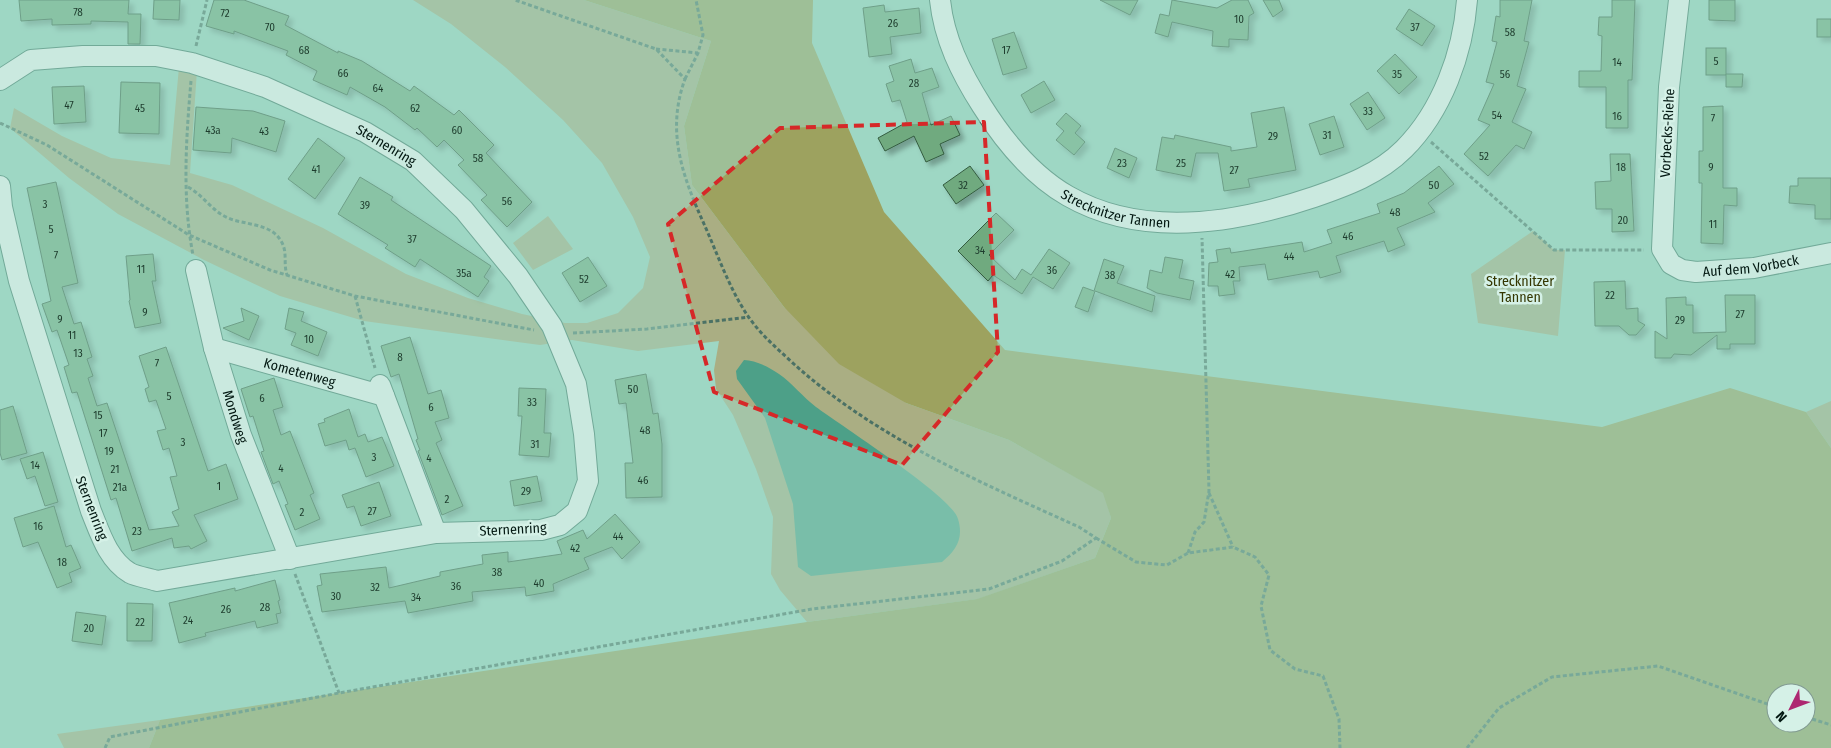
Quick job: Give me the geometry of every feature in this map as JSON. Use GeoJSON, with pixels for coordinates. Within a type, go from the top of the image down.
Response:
{"type":"FeatureCollection","features":[{"type":"Feature","properties":{"kind":"street","name":"Strecknitzer Tannen"},"geometry":{"type":"LineString","coordinates":[[940,0],[942,18],[952,52],[971,89],[1002,137],[1034,171],[1068,196],[1102,212],[1135,219],[1202,222],[1240,218],[1282,208],[1346,186],[1380,169],[1403,150],[1420,132],[1448,80],[1457,51],[1467,0]]}},
{"type":"Feature","properties":{"kind":"street","name":"Vorbecks-Riehe"},"geometry":{"type":"LineString","coordinates":[[1666,257],[1669,87],[1679,0]]}},
{"type":"Feature","properties":{"kind":"street","name":"Sternenring"},"geometry":{"type":"LineString","coordinates":[[0,80],[31,60],[83,56],[156,56],[192,63],[265,86],[365,132],[414,161],[464,210],[490,240],[518,276],[555,334],[576,384],[584,434],[588,481],[576,511],[560,525],[541,530],[436,533],[157,580],[131,573],[117,562],[103,540],[91,511],[19,281],[2,207],[0,186]]}},
{"type":"Feature","properties":{"kind":"street","name":"Auf dem Vorbeck"},"geometry":{"type":"LineString","coordinates":[[1666,257],[1682,270],[1716,271],[1754,268],[1831,253]]}},
{"type":"Feature","properties":{"kind":"street","name":"Mondweg"},"geometry":{"type":"LineString","coordinates":[[196,270],[214,348],[241,435],[290,559]]}},
{"type":"Feature","properties":{"kind":"street","name":"Kometenweg"},"geometry":{"type":"LineString","coordinates":[[214,348],[381,388]]}},
{"type":"Feature","properties":{"kind":"street"},"geometry":{"type":"LineString","coordinates":[[381,388],[436,533]]}},
{"type":"Feature","properties":{"kind":"path"},"geometry":{"type":"LineString","coordinates":[[189,235],[186,148],[192,63],[206,0]]}},
{"type":"Feature","properties":{"kind":"path"},"geometry":{"type":"LineString","coordinates":[[515,0],[656,49],[698,53]]}},
{"type":"Feature","properties":{"kind":"path"},"geometry":{"type":"LineString","coordinates":[[696,0],[703,35],[698,53],[685,79],[677,102],[676,137],[690,193],[749,317],[763,336],[803,372],[861,418],[952,468],[1079,528],[1136,562],[1167,565],[1188,553],[1233,547],[1255,557],[1269,575],[1261,606],[1270,650],[1295,669],[1323,676],[1338,719],[1340,748]]}},
{"type":"Feature","properties":{"kind":"path"},"geometry":{"type":"LineString","coordinates":[[656,49],[685,79]]}},
{"type":"Feature","properties":{"kind":"path"},"geometry":{"type":"LineString","coordinates":[[0,123],[47,145],[189,235],[287,275],[355,296],[555,334],[647,329],[749,317]]}},
{"type":"Feature","properties":{"kind":"path"},"geometry":{"type":"LineString","coordinates":[[1420,132],[1554,250],[1666,257]]}},
{"type":"Feature","properties":{"kind":"path"},"geometry":{"type":"LineString","coordinates":[[187,186],[198,192],[228,218],[266,229],[281,240],[286,253],[284,265],[287,275]]}},
{"type":"Feature","properties":{"kind":"path"},"geometry":{"type":"LineString","coordinates":[[1188,553],[1195,532],[1204,522],[1209,491],[1202,222]]}},
{"type":"Feature","properties":{"kind":"path"},"geometry":{"type":"LineString","coordinates":[[355,296],[381,388]]}},
{"type":"Feature","properties":{"kind":"path"},"geometry":{"type":"LineString","coordinates":[[1209,491],[1233,547]]}},
{"type":"Feature","properties":{"kind":"path"},"geometry":{"type":"LineString","coordinates":[[105,748],[110,737],[339,693],[812,609],[989,589],[1062,561],[1096,538]]}},
{"type":"Feature","properties":{"kind":"path"},"geometry":{"type":"LineString","coordinates":[[290,559],[339,693]]}},
{"type":"Feature","properties":{"kind":"path"},"geometry":{"type":"LineString","coordinates":[[1467,748],[1499,708],[1552,677],[1658,666],[1766,704]]}},
{"type":"Feature","properties":{"kind":"path"},"geometry":{"type":"LineString","coordinates":[[1816,720],[1831,725]]}},
{"type":"Feature","properties":{"kind":"highlighted area"},"geometry":{"type":"Polygon","coordinates":[[[984,122],[998,352],[902,465],[714,392],[668,224],[780,128],[984,122]]]}},
{"type":"Feature","properties":{"kind":"green space"},"geometry":{"type":"Polygon","coordinates":[[[413,0],[584,0],[711,41],[684,126],[692,185],[784,307],[906,403],[1009,440],[1104,493],[1111,518],[1095,558],[978,599],[807,622],[780,590],[771,574],[773,517],[756,469],[733,415],[716,389],[714,370],[719,341],[638,351],[572,340],[540,345],[364,321],[280,296],[204,260],[118,214],[69,178],[10,128],[14,108],[62,136],[111,158],[170,165],[179,67],[197,70],[190,173],[232,185],[323,228],[406,274],[468,298],[522,314],[565,323],[587,323],[618,313],[643,288],[650,257],[633,217],[602,163],[563,120],[505,67],[451,24],[413,0]]]}},
{"type":"Feature","properties":{"kind":"green space"},"geometry":{"type":"Polygon","coordinates":[[[548,216],[573,249],[533,270],[513,243],[548,216]]]}},
{"type":"Feature","properties":{"kind":"green space","name":"Strecknitzer Tannen"},"geometry":{"type":"Polygon","coordinates":[[[1533,231],[1554,250],[1565,250],[1558,336],[1478,323],[1471,274],[1533,231]]]}},
{"type":"Feature","properties":{"kind":"green space"},"geometry":{"type":"Polygon","coordinates":[[[1831,401],[1831,448],[1806,412],[1831,401]]]}},
{"type":"Feature","properties":{"kind":"green space"},"geometry":{"type":"Polygon","coordinates":[[[160,720],[149,748],[64,748],[57,734],[160,720]]]}},
{"type":"Feature","properties":{"kind":"shaded area"},"geometry":{"type":"Polygon","coordinates":[[[584,0],[813,0],[812,43],[884,212],[1005,350],[1602,427],[1730,388],[1806,412],[1831,448],[1831,748],[149,748],[160,720],[807,622],[977,599],[1095,558],[1111,518],[1103,493],[1009,440],[906,403],[839,364],[784,307],[692,185],[684,126],[711,41],[584,0]]]}},
{"type":"Feature","properties":{"kind":"shaded area"},"geometry":{"type":"Polygon","coordinates":[[[744,360],[762,364],[779,374],[816,407],[937,495],[951,509],[958,519],[960,526],[958,544],[951,553],[942,562],[811,576],[798,567],[793,504],[765,418],[737,379],[736,371],[744,360]]]}},
{"type":"Feature","properties":{"kind":"building"},"geometry":{"type":"Polygon","coordinates":[[[19,0],[129,0],[128,14],[141,14],[140,44],[128,44],[128,22],[91,21],[91,24],[52,25],[52,19],[21,21],[19,0]]]}},
{"type":"Feature","properties":{"kind":"building"},"geometry":{"type":"Polygon","coordinates":[[[154,0],[180,0],[179,20],[153,19],[154,0]]]}},
{"type":"Feature","properties":{"kind":"building"},"geometry":{"type":"Polygon","coordinates":[[[214,0],[244,0],[289,16],[285,25],[338,53],[338,51],[362,61],[410,91],[414,86],[454,115],[459,110],[494,145],[486,153],[532,202],[507,227],[481,200],[487,195],[458,165],[464,160],[444,140],[437,147],[417,128],[415,130],[385,107],[350,87],[347,95],[313,80],[317,71],[286,55],[288,51],[234,31],[234,34],[206,26],[214,0]]]}},
{"type":"Feature","properties":{"kind":"building"},"geometry":{"type":"Polygon","coordinates":[[[1100,0],[1138,0],[1130,15],[1100,0]]]}},
{"type":"Feature","properties":{"kind":"building"},"geometry":{"type":"Polygon","coordinates":[[[1172,0],[1217,8],[1232,0],[1248,0],[1254,13],[1249,16],[1248,40],[1229,39],[1229,47],[1212,46],[1213,31],[1172,22],[1168,37],[1155,33],[1160,14],[1169,16],[1172,0]]]}},
{"type":"Feature","properties":{"kind":"building"},"geometry":{"type":"Polygon","coordinates":[[[1263,0],[1279,0],[1283,10],[1273,17],[1263,0]]]}},
{"type":"Feature","properties":{"kind":"building"},"geometry":{"type":"Polygon","coordinates":[[[1500,0],[1532,0],[1524,41],[1529,42],[1517,86],[1526,89],[1512,122],[1532,132],[1524,149],[1516,145],[1488,176],[1464,154],[1490,125],[1478,120],[1494,84],[1486,82],[1497,42],[1492,41],[1496,16],[1500,17],[1500,0]]]}},
{"type":"Feature","properties":{"kind":"building"},"geometry":{"type":"Polygon","coordinates":[[[1612,0],[1635,0],[1632,80],[1628,80],[1628,128],[1606,128],[1606,87],[1579,87],[1579,71],[1601,71],[1602,36],[1598,35],[1599,17],[1612,17],[1612,0]]]}},
{"type":"Feature","properties":{"kind":"building"},"geometry":{"type":"Polygon","coordinates":[[[1709,0],[1735,0],[1735,21],[1709,20],[1709,0]]]}},
{"type":"Feature","properties":{"kind":"building"},"geometry":{"type":"Polygon","coordinates":[[[884,5],[885,12],[919,8],[921,33],[890,37],[892,54],[869,57],[863,8],[884,5]]]}},
{"type":"Feature","properties":{"kind":"building"},"geometry":{"type":"Polygon","coordinates":[[[1409,9],[1435,26],[1422,46],[1396,29],[1409,9]]]}},
{"type":"Feature","properties":{"kind":"building"},"geometry":{"type":"Polygon","coordinates":[[[1817,19],[1831,19],[1831,37],[1817,37],[1817,19]]]}},
{"type":"Feature","properties":{"kind":"building"},"geometry":{"type":"Polygon","coordinates":[[[1014,32],[1027,68],[1003,75],[992,39],[1014,32]]]}},
{"type":"Feature","properties":{"kind":"building"},"geometry":{"type":"Polygon","coordinates":[[[1706,48],[1726,48],[1726,75],[1706,75],[1706,48]]]}},
{"type":"Feature","properties":{"kind":"building"},"geometry":{"type":"Polygon","coordinates":[[[1395,54],[1417,77],[1399,94],[1377,71],[1395,54]]]}},
{"type":"Feature","properties":{"kind":"building"},"geometry":{"type":"Polygon","coordinates":[[[911,59],[915,73],[932,68],[939,87],[922,93],[931,125],[951,116],[960,135],[940,144],[944,154],[926,162],[914,136],[885,151],[878,138],[907,122],[900,100],[892,102],[886,84],[894,81],[889,66],[911,59]]]}},
{"type":"Feature","properties":{"kind":"building"},"geometry":{"type":"Polygon","coordinates":[[[1726,74],[1743,74],[1742,87],[1726,87],[1726,74]]]}},
{"type":"Feature","properties":{"kind":"building"},"geometry":{"type":"Polygon","coordinates":[[[1044,81],[1055,100],[1031,113],[1021,95],[1044,81]]]}},
{"type":"Feature","properties":{"kind":"building"},"geometry":{"type":"Polygon","coordinates":[[[121,82],[160,83],[159,134],[119,133],[121,82]]]}},
{"type":"Feature","properties":{"kind":"building"},"geometry":{"type":"Polygon","coordinates":[[[84,86],[86,122],[54,124],[52,87],[84,86]]]}},
{"type":"Feature","properties":{"kind":"building"},"geometry":{"type":"Polygon","coordinates":[[[1368,92],[1385,118],[1367,130],[1350,104],[1368,92]]]}},
{"type":"Feature","properties":{"kind":"building"},"geometry":{"type":"Polygon","coordinates":[[[1723,106],[1723,188],[1737,188],[1737,206],[1724,205],[1723,244],[1701,243],[1702,183],[1699,183],[1699,151],[1703,151],[1703,107],[1723,106]]]}},
{"type":"Feature","properties":{"kind":"building"},"geometry":{"type":"Polygon","coordinates":[[[196,107],[253,111],[285,121],[276,152],[232,138],[231,153],[193,150],[196,107]]]}},
{"type":"Feature","properties":{"kind":"building"},"geometry":{"type":"Polygon","coordinates":[[[1284,107],[1296,170],[1248,179],[1250,187],[1224,191],[1218,153],[1196,153],[1191,177],[1156,170],[1162,137],[1174,139],[1175,135],[1231,147],[1231,151],[1257,147],[1251,113],[1284,107]]]}},
{"type":"Feature","properties":{"kind":"building"},"geometry":{"type":"Polygon","coordinates":[[[1066,113],[1081,126],[1075,133],[1085,142],[1074,155],[1056,140],[1064,131],[1056,124],[1066,113]]]}},
{"type":"Feature","properties":{"kind":"building"},"geometry":{"type":"Polygon","coordinates":[[[1334,116],[1344,147],[1320,155],[1309,124],[1334,116]]]}},
{"type":"Feature","properties":{"kind":"building"},"geometry":{"type":"Polygon","coordinates":[[[318,138],[345,158],[315,199],[288,179],[318,138]]]}},
{"type":"Feature","properties":{"kind":"building"},"geometry":{"type":"Polygon","coordinates":[[[1115,148],[1137,158],[1129,178],[1107,168],[1115,148]]]}},
{"type":"Feature","properties":{"kind":"building"},"geometry":{"type":"Polygon","coordinates":[[[1610,154],[1630,154],[1634,231],[1612,232],[1612,209],[1596,209],[1595,182],[1611,181],[1610,154]]]}},
{"type":"Feature","properties":{"kind":"building"},"geometry":{"type":"Polygon","coordinates":[[[970,166],[984,185],[956,204],[943,185],[970,166]]]}},
{"type":"Feature","properties":{"kind":"building"},"geometry":{"type":"Polygon","coordinates":[[[1439,166],[1454,184],[1428,203],[1435,212],[1397,228],[1405,245],[1388,252],[1384,241],[1336,256],[1341,272],[1320,278],[1318,271],[1268,280],[1265,264],[1239,267],[1240,281],[1233,281],[1235,294],[1219,296],[1218,286],[1208,286],[1209,263],[1218,262],[1216,250],[1230,248],[1231,253],[1302,242],[1304,252],[1332,243],[1327,230],[1380,213],[1377,204],[1404,193],[1439,166]]]}},
{"type":"Feature","properties":{"kind":"building"},"geometry":{"type":"Polygon","coordinates":[[[360,177],[393,197],[391,200],[491,266],[484,277],[489,281],[478,297],[420,259],[415,267],[385,248],[388,245],[338,214],[360,177]]]}},
{"type":"Feature","properties":{"kind":"building"},"geometry":{"type":"Polygon","coordinates":[[[1798,178],[1831,178],[1831,219],[1815,219],[1815,205],[1789,203],[1790,186],[1798,186],[1798,178]]]}},
{"type":"Feature","properties":{"kind":"building"},"geometry":{"type":"Polygon","coordinates":[[[56,182],[78,283],[62,287],[74,324],[81,322],[92,357],[87,359],[93,376],[88,378],[97,406],[107,403],[149,530],[179,526],[172,512],[179,509],[170,477],[177,476],[169,448],[163,450],[157,431],[166,429],[156,400],[149,402],[145,389],[149,387],[139,356],[166,347],[208,471],[226,464],[238,499],[194,515],[207,541],[191,549],[189,546],[174,548],[172,538],[132,551],[116,498],[111,500],[77,392],[72,393],[64,367],[69,365],[57,330],[52,332],[42,304],[51,301],[27,188],[56,182]]]}},
{"type":"Feature","properties":{"kind":"building"},"geometry":{"type":"Polygon","coordinates":[[[996,213],[1014,230],[989,255],[1015,280],[1022,269],[1031,275],[1049,249],[1070,263],[1053,289],[1033,277],[1022,294],[993,275],[988,281],[958,251],[996,213]]]}},
{"type":"Feature","properties":{"kind":"building"},"geometry":{"type":"Polygon","coordinates":[[[153,254],[156,281],[152,281],[161,323],[135,328],[129,301],[126,256],[153,254]]]}},
{"type":"Feature","properties":{"kind":"building"},"geometry":{"type":"Polygon","coordinates":[[[588,257],[607,286],[580,302],[562,273],[588,257]]]}},
{"type":"Feature","properties":{"kind":"building"},"geometry":{"type":"Polygon","coordinates":[[[1165,257],[1183,260],[1179,278],[1194,281],[1190,300],[1157,293],[1147,288],[1150,270],[1162,273],[1165,257]]]}},
{"type":"Feature","properties":{"kind":"building"},"geometry":{"type":"Polygon","coordinates":[[[1104,259],[1124,266],[1117,283],[1155,296],[1152,312],[1095,291],[1088,312],[1075,307],[1083,287],[1094,291],[1104,259]]]}},
{"type":"Feature","properties":{"kind":"building"},"geometry":{"type":"Polygon","coordinates":[[[1625,281],[1626,309],[1638,308],[1638,321],[1645,325],[1636,335],[1629,335],[1619,326],[1595,326],[1594,282],[1625,281]]]}},
{"type":"Feature","properties":{"kind":"building"},"geometry":{"type":"Polygon","coordinates":[[[1725,295],[1755,295],[1755,344],[1730,344],[1730,349],[1717,349],[1717,335],[1691,355],[1674,354],[1671,358],[1655,358],[1655,331],[1667,339],[1666,298],[1686,297],[1686,305],[1693,305],[1693,333],[1726,332],[1725,295]]]}},
{"type":"Feature","properties":{"kind":"building"},"geometry":{"type":"Polygon","coordinates":[[[241,308],[259,316],[249,340],[223,328],[244,321],[241,308]]]}},
{"type":"Feature","properties":{"kind":"building"},"geometry":{"type":"Polygon","coordinates":[[[289,308],[304,312],[301,321],[327,332],[318,356],[291,345],[296,333],[285,329],[289,308]]]}},
{"type":"Feature","properties":{"kind":"building"},"geometry":{"type":"Polygon","coordinates":[[[410,337],[428,394],[441,390],[449,418],[435,422],[442,440],[436,443],[463,506],[442,515],[418,451],[420,450],[416,440],[418,439],[399,374],[391,377],[381,346],[410,337]]]}},
{"type":"Feature","properties":{"kind":"building"},"geometry":{"type":"Polygon","coordinates":[[[646,374],[653,414],[658,413],[662,444],[662,497],[626,498],[625,463],[633,463],[626,403],[619,404],[615,380],[646,374]]]}},
{"type":"Feature","properties":{"kind":"building"},"geometry":{"type":"Polygon","coordinates":[[[274,378],[283,407],[273,410],[281,435],[290,431],[314,493],[310,495],[320,519],[295,530],[285,505],[288,504],[279,481],[273,484],[261,452],[264,451],[253,416],[250,417],[241,389],[274,378]]]}},
{"type":"Feature","properties":{"kind":"building"},"geometry":{"type":"Polygon","coordinates":[[[519,388],[546,389],[544,433],[551,433],[549,457],[519,455],[522,416],[518,416],[519,388]]]}},
{"type":"Feature","properties":{"kind":"building"},"geometry":{"type":"Polygon","coordinates":[[[13,406],[27,453],[2,460],[0,453],[0,410],[13,406]]]}},
{"type":"Feature","properties":{"kind":"building"},"geometry":{"type":"Polygon","coordinates":[[[349,409],[358,437],[365,434],[368,442],[382,437],[394,466],[366,477],[355,448],[349,450],[346,440],[325,446],[318,424],[325,422],[324,419],[349,409]]]}},
{"type":"Feature","properties":{"kind":"building"},"geometry":{"type":"Polygon","coordinates":[[[43,452],[58,502],[45,506],[35,476],[27,479],[20,459],[43,452]]]}},
{"type":"Feature","properties":{"kind":"building"},"geometry":{"type":"Polygon","coordinates":[[[537,476],[542,501],[514,506],[510,481],[537,476]]]}},
{"type":"Feature","properties":{"kind":"building"},"geometry":{"type":"Polygon","coordinates":[[[379,482],[391,516],[361,526],[354,506],[347,508],[342,495],[379,482]]]}},
{"type":"Feature","properties":{"kind":"building"},"geometry":{"type":"Polygon","coordinates":[[[54,506],[66,547],[71,545],[81,568],[69,573],[72,582],[57,588],[38,542],[23,547],[14,518],[54,506]]]}},
{"type":"Feature","properties":{"kind":"building"},"geometry":{"type":"Polygon","coordinates":[[[615,514],[640,542],[622,559],[612,547],[584,558],[589,569],[553,584],[554,591],[526,596],[525,587],[472,592],[473,601],[408,613],[405,601],[322,612],[317,586],[322,585],[320,574],[386,567],[389,588],[440,576],[440,572],[483,564],[482,555],[508,552],[508,562],[562,554],[557,541],[583,530],[587,539],[615,514]]]}},
{"type":"Feature","properties":{"kind":"building"},"geometry":{"type":"Polygon","coordinates":[[[275,580],[281,613],[276,614],[278,623],[257,628],[255,621],[205,633],[206,636],[179,643],[169,603],[235,588],[235,591],[275,580]]]}},
{"type":"Feature","properties":{"kind":"building"},"geometry":{"type":"Polygon","coordinates":[[[127,603],[153,604],[152,641],[127,641],[127,603]]]}},
{"type":"Feature","properties":{"kind":"building"},"geometry":{"type":"Polygon","coordinates":[[[76,612],[106,616],[102,645],[72,641],[76,612]]]}}]}
